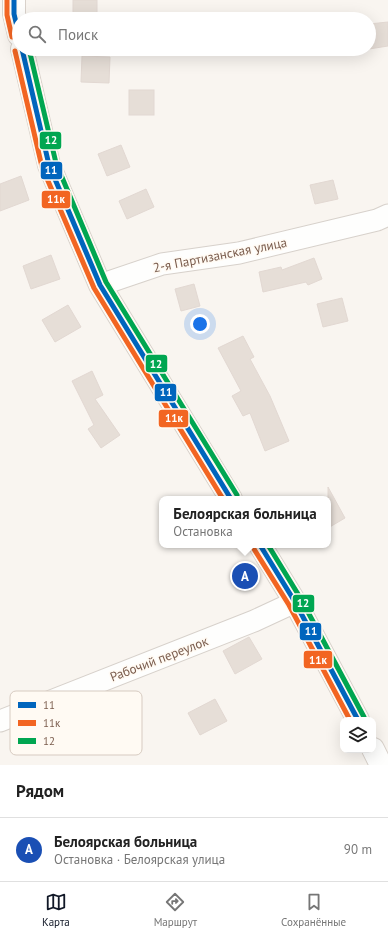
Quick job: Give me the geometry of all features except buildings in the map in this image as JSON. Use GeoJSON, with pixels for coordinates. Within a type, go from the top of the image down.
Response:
{"type":"FeatureCollection","features":[{"type":"Feature","properties":{"kind":"street"},"geometry":{"type":"LineString","coordinates":[[14,0],[14,12]]}},
{"type":"Feature","properties":{"kind":"street"},"geometry":{"type":"LineString","coordinates":[[24,56],[49,165],[100,284],[229,496]]}},
{"type":"Feature","properties":{"kind":"street","name":"2-я Партизанская улица"},"geometry":{"type":"LineString","coordinates":[[100,284],[162,264],[239,254],[377,220],[388,215]]}},
{"type":"Feature","properties":{"kind":"street"},"geometry":{"type":"LineString","coordinates":[[262,548],[295,602],[356,717]]}},
{"type":"Feature","properties":{"kind":"street","name":"Рабочий переулок"},"geometry":{"type":"LineString","coordinates":[[76,691],[254,621],[295,602]]}},
{"type":"Feature","properties":{"kind":"street","name":"Рабочий переулок"},"geometry":{"type":"LineString","coordinates":[[0,721],[10,717]]}},
{"type":"Feature","properties":{"kind":"street"},"geometry":{"type":"LineString","coordinates":[[375,753],[382,765]]}},
{"type":"Feature","properties":{"kind":"transit line","name":"11к"},"geometry":{"type":"LineString","coordinates":[[7,0],[7,15],[12,37]]}},
{"type":"Feature","properties":{"kind":"transit line","name":"11"},"geometry":{"type":"LineString","coordinates":[[14,0],[14,12]]}},
{"type":"Feature","properties":{"kind":"transit line","name":"11к"},"geometry":{"type":"LineString","coordinates":[[16,56],[42,167],[94,288],[221,496]]}},
{"type":"Feature","properties":{"kind":"transit line","name":"11"},"geometry":{"type":"LineString","coordinates":[[24,56],[49,165],[100,285],[229,496]]}},
{"type":"Feature","properties":{"kind":"transit line","name":"12"},"geometry":{"type":"LineString","coordinates":[[31,56],[56,163],[106,282],[237,495]]}},
{"type":"Feature","properties":{"kind":"transit line","name":"11"},"geometry":{"type":"LineString","coordinates":[[262,548],[295,602],[356,717]]}},
{"type":"Feature","properties":{"kind":"transit line","name":"12"},"geometry":{"type":"LineString","coordinates":[[270,548],[301,599],[364,717]]}},
{"type":"Feature","properties":{"kind":"transit line","name":"11к"},"geometry":{"type":"LineString","coordinates":[[254,549],[289,605],[348,717]]}},
{"type":"Feature","properties":{"kind":"place","name":"Белоярская больница"},"geometry":{"type":"Point","coordinates":[245,576]}}]}
